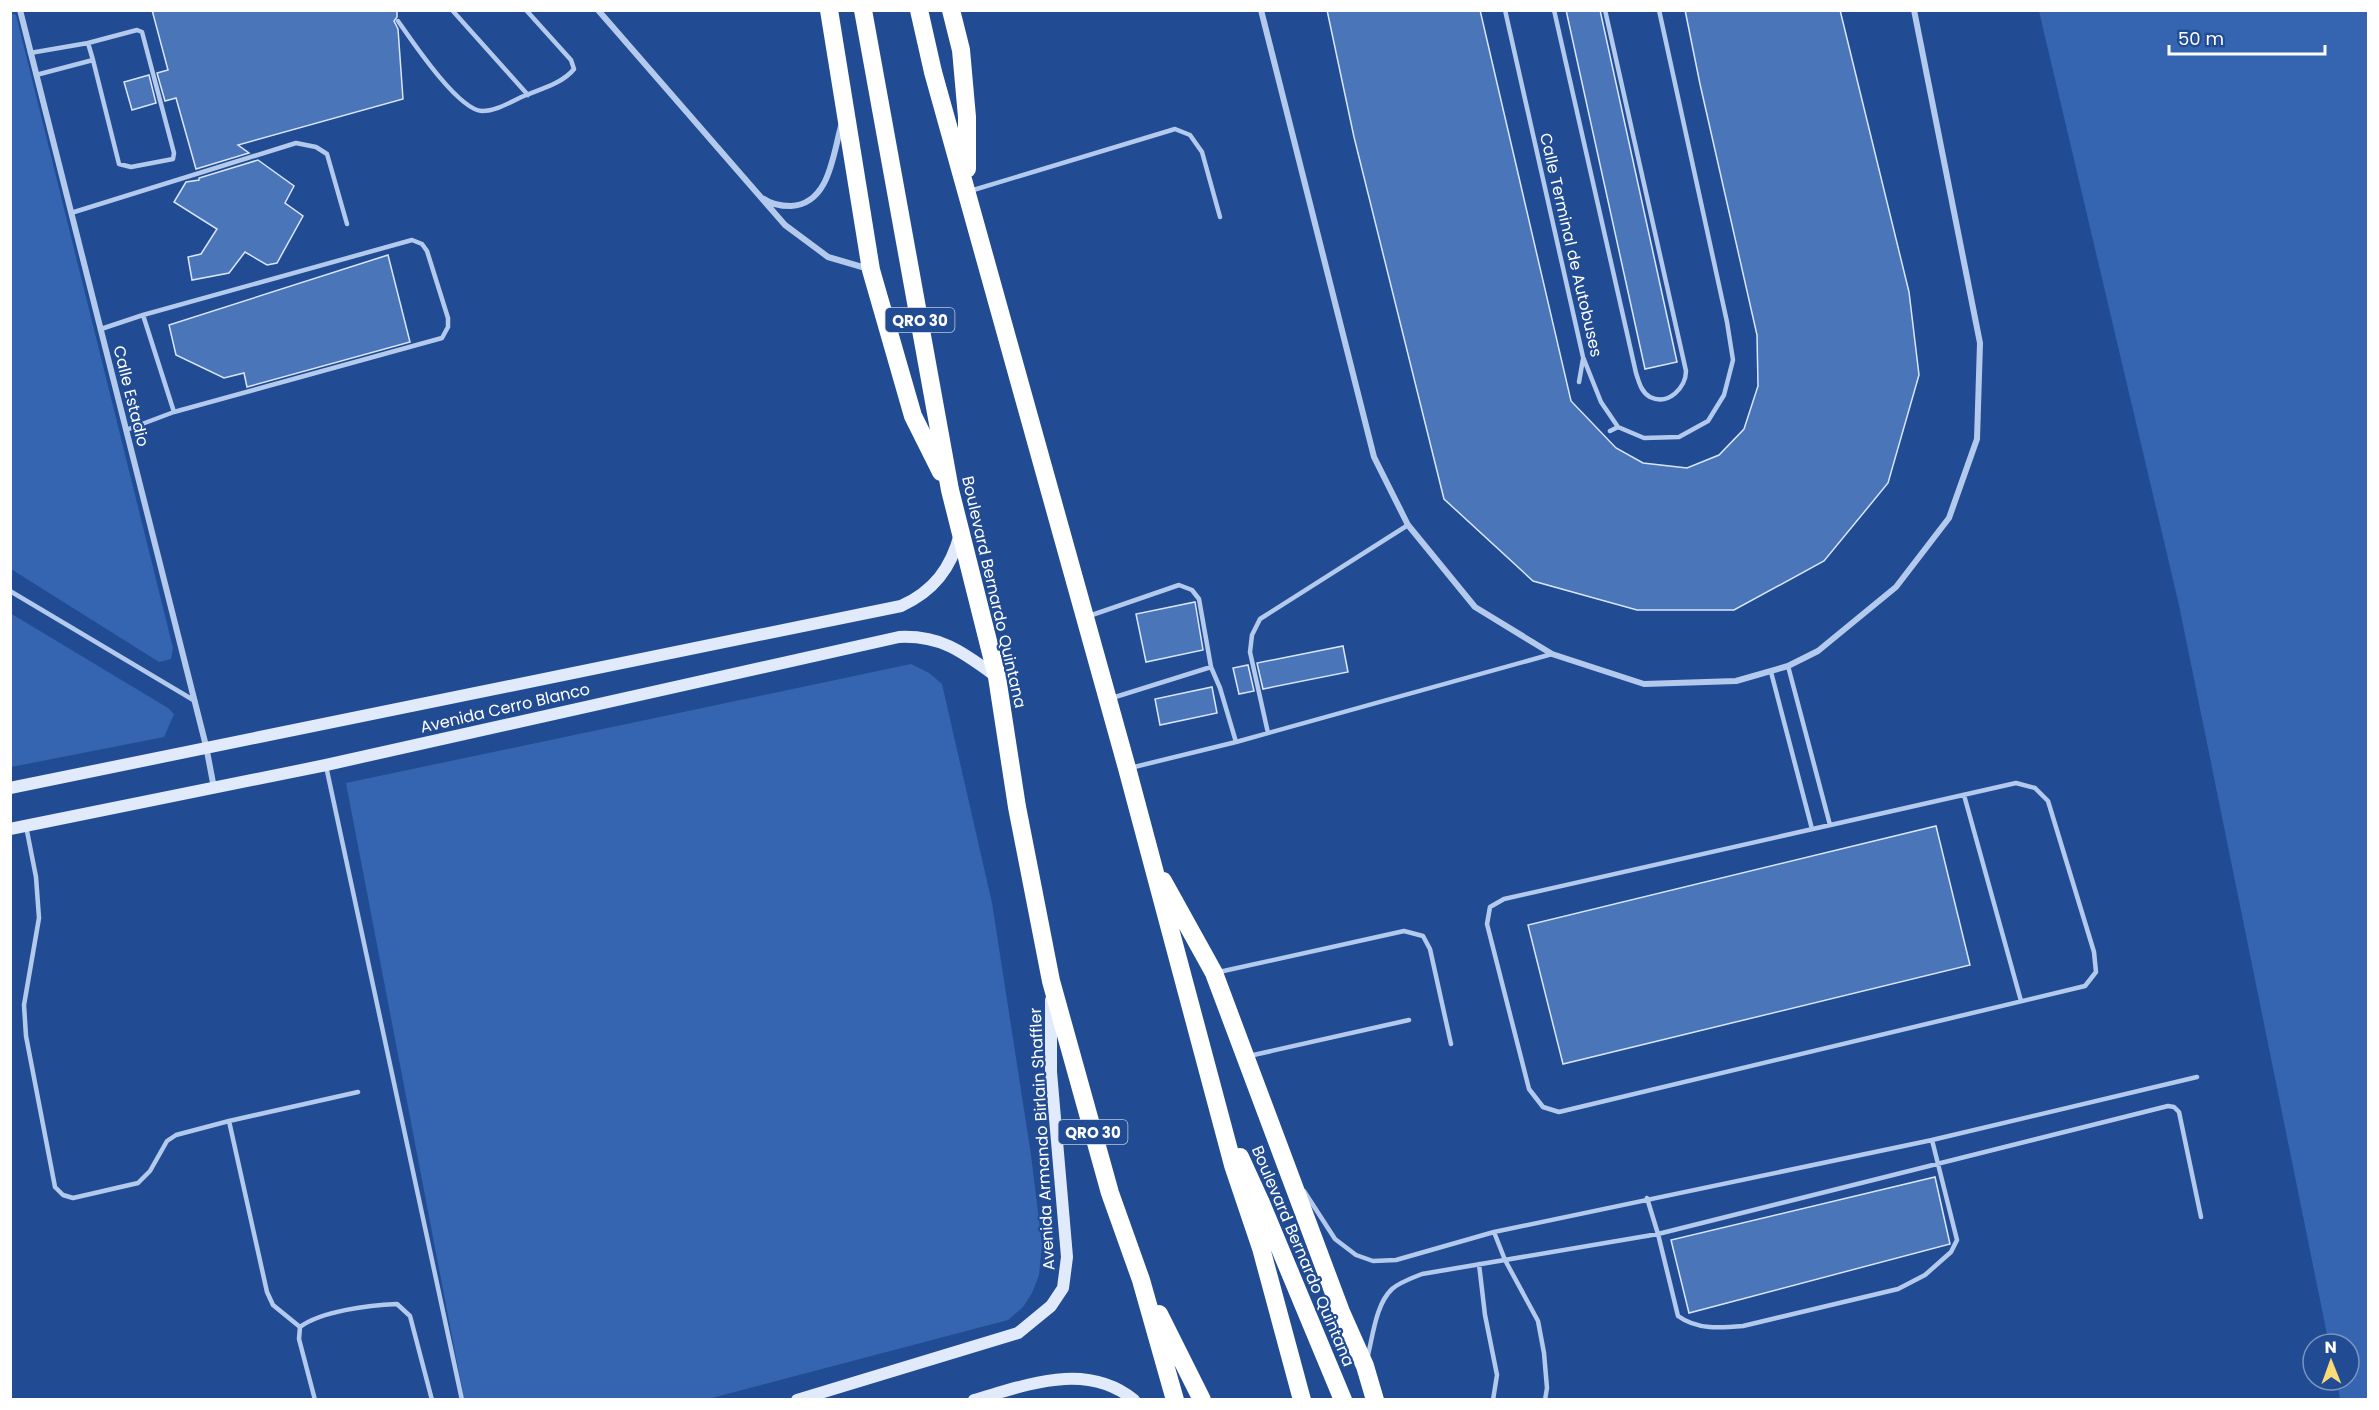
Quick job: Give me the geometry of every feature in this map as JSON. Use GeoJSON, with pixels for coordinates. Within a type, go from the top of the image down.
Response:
{"type":"FeatureCollection","features":[{"type":"Feature","properties":{"kind":"highway"},"geometry":{"type":"LineString","coordinates":[[829,10],[872,270],[913,416],[950,490]]}},
{"type":"Feature","properties":{"kind":"highway","name":"Boulevard Bernardo Quintana"},"geometry":{"type":"LineString","coordinates":[[863,10],[950,490],[997,677],[1017,807],[1051,981],[1110,1192],[1141,1280],[1175,1400]]}},
{"type":"Feature","properties":{"kind":"highway","name":"Boulevard Bernardo Quintana"},"geometry":{"type":"LineString","coordinates":[[919,10],[933,72],[1050,487],[1224,1130],[1244,1202],[1273,1289],[1302,1400]]}},
{"type":"Feature","properties":{"kind":"highway"},"geometry":{"type":"LineString","coordinates":[[951,10],[961,50],[967,117],[967,192]]}},
{"type":"Feature","properties":{"kind":"highway"},"geometry":{"type":"LineString","coordinates":[[1148,853],[1214,973],[1341,1312],[1365,1366],[1375,1400]]}},
{"type":"Feature","properties":{"kind":"highway","name":"Boulevard Bernardo Quintana"},"geometry":{"type":"LineString","coordinates":[[1224,1130],[1243,1163],[1261,1203],[1343,1400]]}},
{"type":"Feature","properties":{"kind":"highway","name":"Boulevard Bernardo Quintana"},"geometry":{"type":"LineString","coordinates":[[1141,1280],[1202,1400]]}},
{"type":"Feature","properties":{"kind":"main road","name":"Avenida Cerro Blanco"},"geometry":{"type":"LineString","coordinates":[[10,788],[206,746],[901,606],[922,595],[939,580],[955,551],[961,530]]}},
{"type":"Feature","properties":{"kind":"main road","name":"Avenida Cerro Blanco"},"geometry":{"type":"LineString","coordinates":[[10,829],[326,765],[899,637],[941,641],[957,648],[997,677]]}},
{"type":"Feature","properties":{"kind":"main road","name":"Avenida Armando Birlain Shaffler"},"geometry":{"type":"LineString","coordinates":[[797,1400],[1018,1333],[1051,1306],[1063,1288],[1067,1257],[1052,1072],[1051,981]]}},
{"type":"Feature","properties":{"kind":"main road"},"geometry":{"type":"LineString","coordinates":[[974,1400],[1040,1382],[1074,1377],[1106,1384],[1134,1400]]}},
{"type":"Feature","properties":{"kind":"street","name":"Calle Estadio"},"geometry":{"type":"LineString","coordinates":[[20,10],[195,701],[214,788]]}},
{"type":"Feature","properties":{"kind":"street"},"geometry":{"type":"LineString","coordinates":[[598,10],[785,225],[828,257],[872,270]]}},
{"type":"Feature","properties":{"kind":"street"},"geometry":{"type":"LineString","coordinates":[[1261,10],[1374,457],[1408,525],[1475,607],[1552,654],[1644,684],[1736,681],[1788,666],[1818,651],[1896,588],[1949,518],[1977,439],[1980,343],[1914,10]]}},
{"type":"Feature","properties":{"kind":"street"},"geometry":{"type":"LineString","coordinates":[[755,190],[767,201],[782,206],[796,206],[810,200],[822,187],[830,172],[846,108]]}},
{"type":"Feature","properties":{"kind":"lane"},"geometry":{"type":"LineString","coordinates":[[452,10],[528,94]]}},
{"type":"Feature","properties":{"kind":"lane"},"geometry":{"type":"LineString","coordinates":[[398,21],[450,89],[472,108],[481,111],[496,108],[568,76],[574,69],[571,60],[526,10]]}},
{"type":"Feature","properties":{"kind":"lane","name":"Calle Terminal de Autobuses"},"geometry":{"type":"LineString","coordinates":[[1505,10],[1583,357],[1601,402],[1618,427]]}},
{"type":"Feature","properties":{"kind":"lane"},"geometry":{"type":"LineString","coordinates":[[1554,10],[1636,373],[1641,388],[1651,397],[1662,398],[1676,395],[1686,381],[1686,371],[1605,10]]}},
{"type":"Feature","properties":{"kind":"lane"},"geometry":{"type":"LineString","coordinates":[[1610,431],[1618,427],[1644,438],[1680,437],[1708,421],[1724,395],[1733,360],[1727,322],[1659,10]]}},
{"type":"Feature","properties":{"kind":"lane"},"geometry":{"type":"LineString","coordinates":[[30,53],[88,43],[137,30],[142,32],[174,153],[173,159],[130,167],[119,164],[88,43]]}},
{"type":"Feature","properties":{"kind":"lane"},"geometry":{"type":"LineString","coordinates":[[36,75],[93,60]]}},
{"type":"Feature","properties":{"kind":"lane"},"geometry":{"type":"LineString","coordinates":[[967,192],[1175,129],[1190,135],[1202,152],[1220,217]]}},
{"type":"Feature","properties":{"kind":"lane"},"geometry":{"type":"LineString","coordinates":[[71,213],[296,143],[316,147],[327,154],[347,224]]}},
{"type":"Feature","properties":{"kind":"lane"},"geometry":{"type":"LineString","coordinates":[[100,329],[412,240],[422,244],[427,251],[448,318],[448,327],[442,338],[174,412],[126,430]]}},
{"type":"Feature","properties":{"kind":"lane"},"geometry":{"type":"LineString","coordinates":[[143,315],[174,412]]}},
{"type":"Feature","properties":{"kind":"lane"},"geometry":{"type":"LineString","coordinates":[[1579,382],[1583,357]]}},
{"type":"Feature","properties":{"kind":"lane"},"geometry":{"type":"LineString","coordinates":[[1268,733],[1250,652],[1252,635],[1260,619],[1408,525]]}},
{"type":"Feature","properties":{"kind":"lane"},"geometry":{"type":"LineString","coordinates":[[1084,618],[1179,585],[1192,590],[1199,599],[1211,667],[1220,688],[1236,741]]}},
{"type":"Feature","properties":{"kind":"lane"},"geometry":{"type":"LineString","coordinates":[[10,591],[195,701]]}},
{"type":"Feature","properties":{"kind":"lane"},"geometry":{"type":"LineString","coordinates":[[1127,768],[1268,733],[1552,654]]}},
{"type":"Feature","properties":{"kind":"lane"},"geometry":{"type":"LineString","coordinates":[[1788,666],[1830,825]]}},
{"type":"Feature","properties":{"kind":"lane"},"geometry":{"type":"LineString","coordinates":[[1106,700],[1211,667]]}},
{"type":"Feature","properties":{"kind":"lane"},"geometry":{"type":"LineString","coordinates":[[1771,672],[1812,829]]}},
{"type":"Feature","properties":{"kind":"lane"},"geometry":{"type":"LineString","coordinates":[[326,765],[462,1400]]}},
{"type":"Feature","properties":{"kind":"lane"},"geometry":{"type":"LineString","coordinates":[[2016,783],[2035,788],[2048,801],[2094,952],[2096,972],[2085,986],[1559,1112],[1543,1107],[1529,1089],[1487,924],[1490,907],[1504,899],[1965,795],[2016,783]]}},
{"type":"Feature","properties":{"kind":"lane"},"geometry":{"type":"LineString","coordinates":[[1965,795],[2021,1001]]}},
{"type":"Feature","properties":{"kind":"lane"},"geometry":{"type":"LineString","coordinates":[[26,826],[36,877],[39,918],[24,1005],[26,1036],[55,1188],[63,1195],[74,1198],[138,1183],[150,1171],[167,1141],[176,1135],[358,1092]]}},
{"type":"Feature","properties":{"kind":"lane"},"geometry":{"type":"LineString","coordinates":[[1214,973],[1404,931],[1414,933],[1423,936],[1430,949],[1451,1044]]}},
{"type":"Feature","properties":{"kind":"lane"},"geometry":{"type":"LineString","coordinates":[[1246,1056],[1409,1020]]}},
{"type":"Feature","properties":{"kind":"lane"},"geometry":{"type":"LineString","coordinates":[[1282,1152],[1335,1239],[1356,1254],[1373,1262],[1396,1260],[1494,1232],[1647,1198],[1932,1140],[2197,1077]]}},
{"type":"Feature","properties":{"kind":"lane"},"geometry":{"type":"LineString","coordinates":[[1365,1366],[1377,1318],[1392,1289],[1422,1274],[1658,1234],[2168,1106],[2174,1107],[2179,1112],[2201,1217]]}},
{"type":"Feature","properties":{"kind":"lane"},"geometry":{"type":"LineString","coordinates":[[229,1121],[263,1281],[273,1305],[300,1327]]}},
{"type":"Feature","properties":{"kind":"lane"},"geometry":{"type":"LineString","coordinates":[[1647,1198],[1678,1316],[1688,1323],[1718,1329],[1743,1326],[1898,1289],[1925,1275],[1951,1252],[1957,1240],[1940,1164],[1932,1140]]}},
{"type":"Feature","properties":{"kind":"lane"},"geometry":{"type":"LineString","coordinates":[[1494,1232],[1505,1260],[1538,1321],[1544,1353],[1547,1388],[1545,1400]]}},
{"type":"Feature","properties":{"kind":"lane"},"geometry":{"type":"LineString","coordinates":[[1479,1264],[1485,1315],[1497,1374],[1493,1400]]}},
{"type":"Feature","properties":{"kind":"lane"},"geometry":{"type":"LineString","coordinates":[[315,1400],[299,1339],[300,1327],[310,1319],[377,1305],[397,1304],[410,1316],[432,1400]]}},
{"type":"Feature","properties":{"kind":"shaded area"},"geometry":{"type":"Polygon","coordinates":[[[2039,11],[2368,11],[2368,1399],[2340,1399],[2339,1392],[2361,1392],[2361,1332],[2327,1332],[2179,605],[2039,11]]]}},
{"type":"Feature","properties":{"kind":"shaded area"},"geometry":{"type":"Polygon","coordinates":[[[11,13],[16,15],[173,648],[171,659],[159,662],[11,569],[11,13]]]}},
{"type":"Feature","properties":{"kind":"shaded area"},"geometry":{"type":"Polygon","coordinates":[[[10,613],[168,708],[174,714],[164,737],[11,767],[10,613]]]}},
{"type":"Feature","properties":{"kind":"shaded area"},"geometry":{"type":"Polygon","coordinates":[[[911,664],[929,673],[942,684],[992,903],[1031,1155],[1042,1245],[1039,1275],[1032,1293],[1023,1307],[1008,1320],[708,1399],[464,1399],[346,783],[911,664]]]}},
{"type":"Feature","properties":{"kind":"building"},"geometry":{"type":"Polygon","coordinates":[[[152,10],[397,10],[397,17],[394,21],[398,29],[403,99],[238,145],[249,153],[196,169],[176,98],[165,101],[157,73],[168,70],[152,10]]]}},
{"type":"Feature","properties":{"kind":"building"},"geometry":{"type":"Polygon","coordinates":[[[1327,10],[1480,10],[1571,401],[1616,448],[1643,463],[1687,468],[1719,455],[1744,429],[1758,386],[1757,335],[1685,10],[1840,10],[1909,292],[1919,375],[1888,483],[1824,561],[1734,610],[1637,610],[1533,581],[1444,499],[1354,137],[1327,10]]]}},
{"type":"Feature","properties":{"kind":"building"},"geometry":{"type":"Polygon","coordinates":[[[1566,10],[1600,10],[1677,362],[1645,369],[1566,10]]]}},
{"type":"Feature","properties":{"kind":"building"},"geometry":{"type":"Polygon","coordinates":[[[149,75],[156,103],[132,110],[124,82],[149,75]]]}},
{"type":"Feature","properties":{"kind":"building"},"geometry":{"type":"Polygon","coordinates":[[[258,160],[294,186],[285,203],[303,216],[277,263],[267,265],[245,252],[229,273],[192,280],[188,257],[201,254],[217,229],[174,202],[186,182],[199,180],[199,178],[258,160]]]}},
{"type":"Feature","properties":{"kind":"building"},"geometry":{"type":"Polygon","coordinates":[[[388,255],[410,342],[247,387],[244,373],[224,378],[176,355],[169,325],[388,255]]]}},
{"type":"Feature","properties":{"kind":"building"},"geometry":{"type":"Polygon","coordinates":[[[1195,602],[1203,650],[1146,662],[1136,614],[1195,602]]]}},
{"type":"Feature","properties":{"kind":"building"},"geometry":{"type":"Polygon","coordinates":[[[1343,646],[1348,672],[1263,689],[1257,663],[1343,646]]]}},
{"type":"Feature","properties":{"kind":"building"},"geometry":{"type":"Polygon","coordinates":[[[1248,665],[1254,691],[1239,694],[1233,668],[1248,665]]]}},
{"type":"Feature","properties":{"kind":"building"},"geometry":{"type":"Polygon","coordinates":[[[1212,687],[1217,713],[1160,725],[1155,699],[1212,687]]]}},
{"type":"Feature","properties":{"kind":"building"},"geometry":{"type":"Polygon","coordinates":[[[1936,826],[1970,965],[1563,1064],[1528,925],[1936,826]]]}},
{"type":"Feature","properties":{"kind":"building"},"geometry":{"type":"Polygon","coordinates":[[[1935,1177],[1950,1244],[1689,1313],[1671,1240],[1935,1177]]]}}]}
